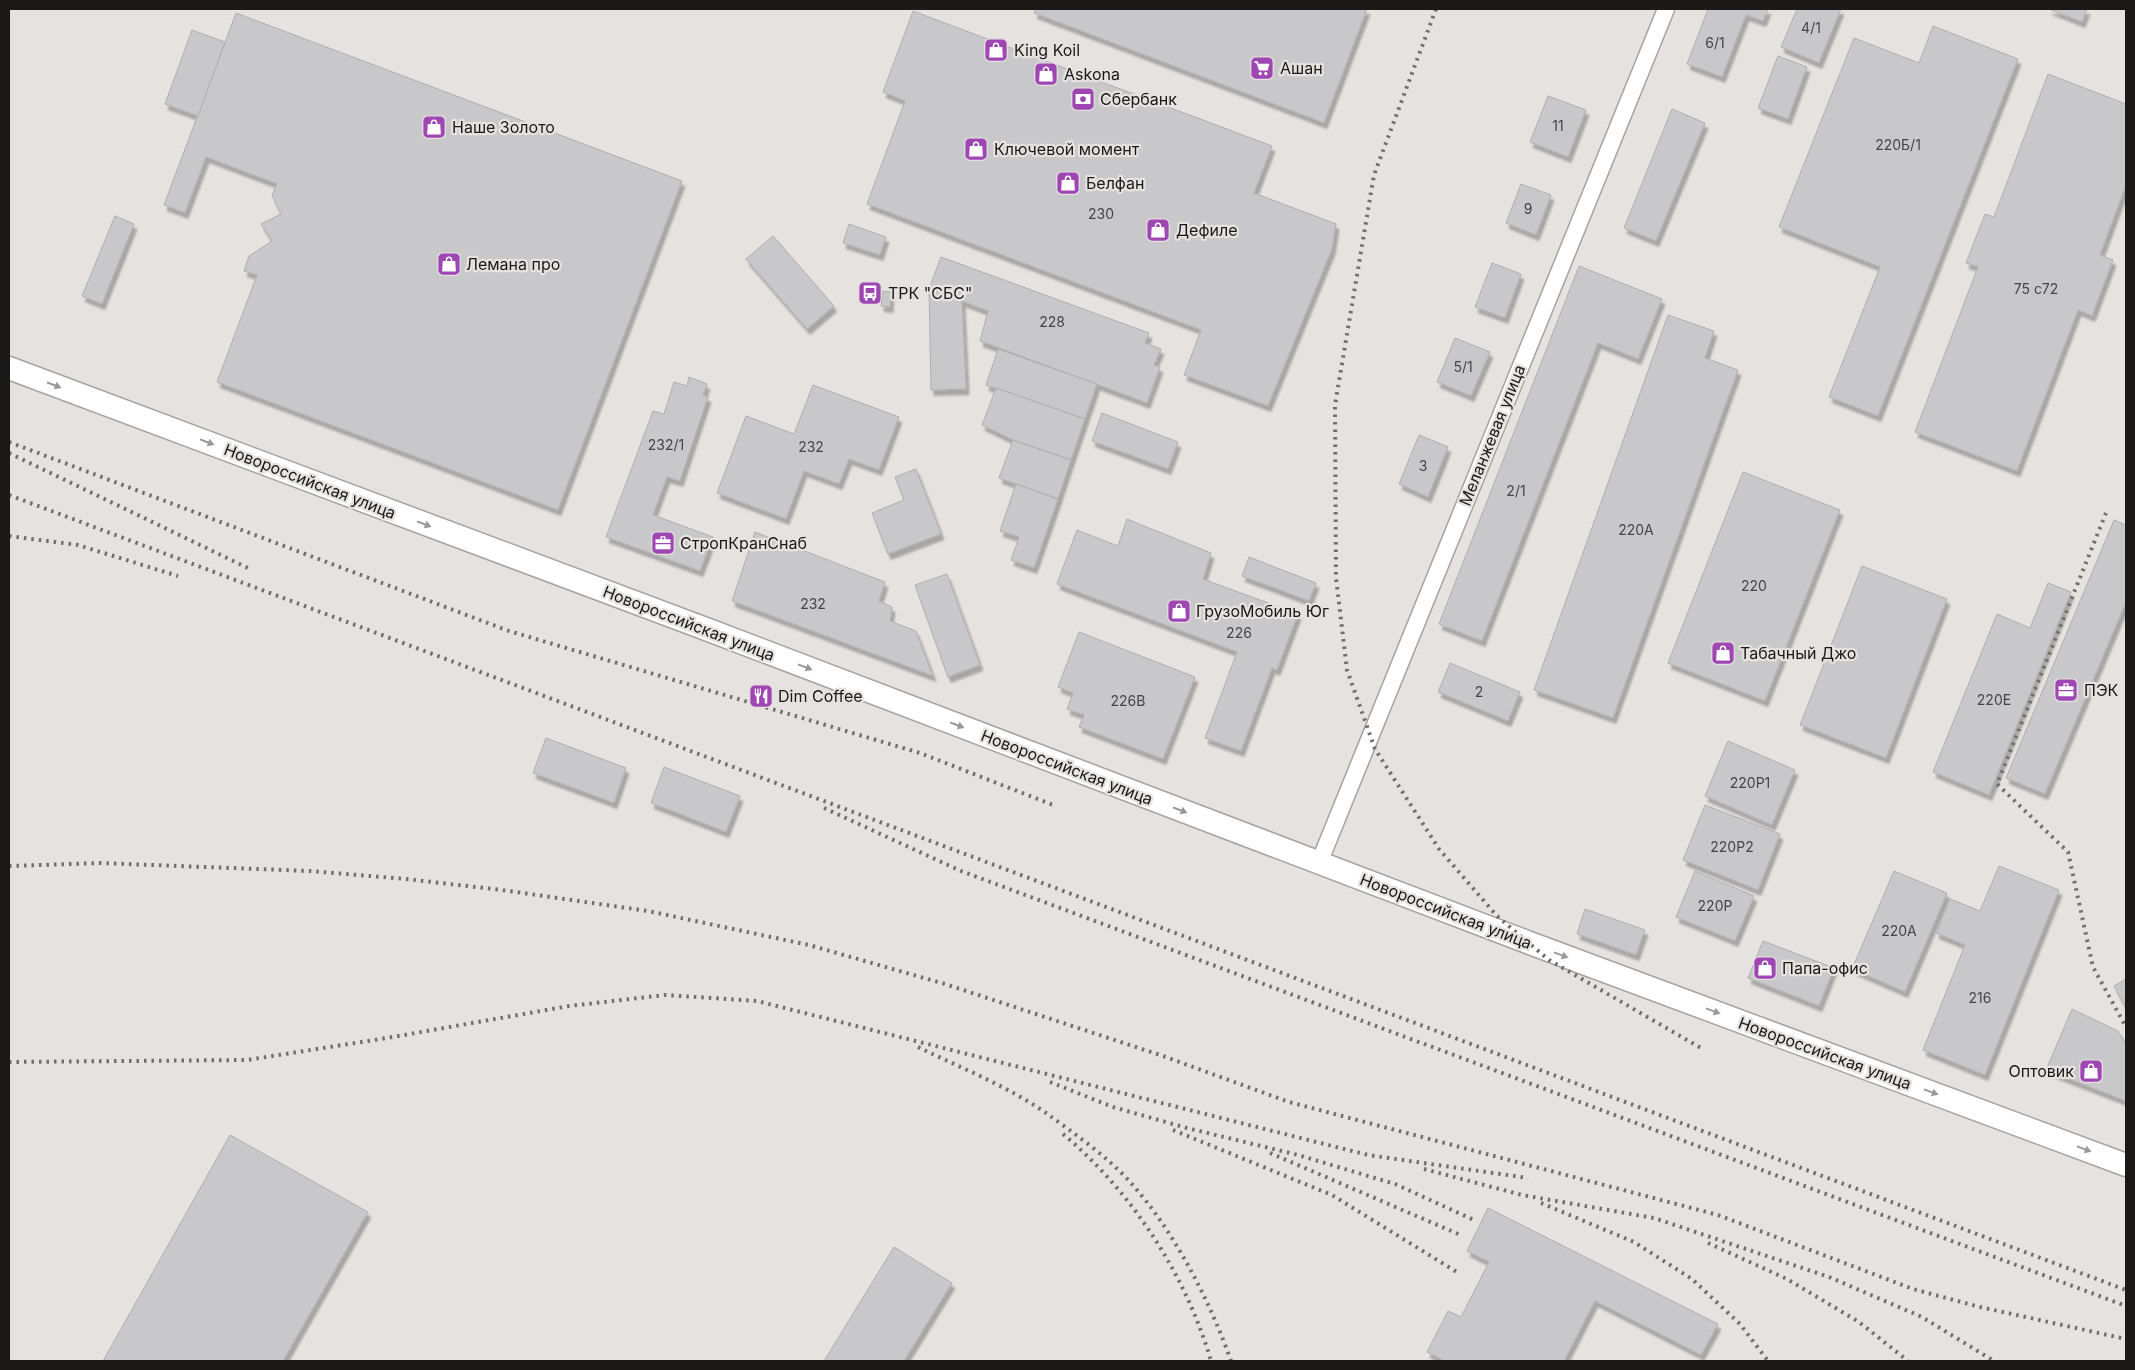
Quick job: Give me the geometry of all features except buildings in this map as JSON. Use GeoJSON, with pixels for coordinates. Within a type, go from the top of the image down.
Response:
{"type":"FeatureCollection","features":[{"type":"Feature","properties":{"kind":"main road","name":"Новороссийская улица"},"geometry":{"type":"LineString","coordinates":[[9,368],[2126,1165]]}},
{"type":"Feature","properties":{"kind":"street","name":"Меланжевая улица"},"geometry":{"type":"LineString","coordinates":[[1319,862],[1666,9]]}},
{"type":"Feature","properties":{"kind":"railway"},"geometry":{"type":"LineString","coordinates":[[1436,9],[1374,175],[1335,405],[1336,578],[1347,670],[1375,749],[1439,849],[1497,916],[1549,960],[1701,1048]]}},
{"type":"Feature","properties":{"kind":"railway"},"geometry":{"type":"LineString","coordinates":[[9,442],[509,631],[920,753],[1053,805]]}},
{"type":"Feature","properties":{"kind":"railway"},"geometry":{"type":"LineString","coordinates":[[9,453],[252,570]]}},
{"type":"Feature","properties":{"kind":"railway"},"geometry":{"type":"LineString","coordinates":[[9,495],[2126,1290]]}},
{"type":"Feature","properties":{"kind":"railway"},"geometry":{"type":"LineString","coordinates":[[2106,513],[1997,784],[2068,852],[2093,967],[2126,1027]]}},
{"type":"Feature","properties":{"kind":"railway"},"geometry":{"type":"LineString","coordinates":[[9,536],[78,545],[178,576]]}},
{"type":"Feature","properties":{"kind":"railway"},"geometry":{"type":"LineString","coordinates":[[824,808],[961,871],[2126,1306]]}},
{"type":"Feature","properties":{"kind":"railway"},"geometry":{"type":"LineString","coordinates":[[9,866],[100,863],[310,871],[406,879],[502,890],[648,911],[809,945],[945,984],[1163,1056],[1289,1102],[1718,1215],[1913,1289],[1980,1307],[2126,1339]]}},
{"type":"Feature","properties":{"kind":"railway"},"geometry":{"type":"LineString","coordinates":[[9,1062],[247,1060],[569,1006],[665,995],[757,1001],[1368,1155],[1528,1178]]}},
{"type":"Feature","properties":{"kind":"railway"},"geometry":{"type":"LineString","coordinates":[[918,1047],[1031,1103],[1102,1155],[1131,1183],[1162,1223],[1189,1267],[1213,1315],[1231,1361]]}},
{"type":"Feature","properties":{"kind":"railway"},"geometry":{"type":"LineString","coordinates":[[1050,1082],[1113,1107],[1187,1128],[1298,1155],[1395,1184],[1474,1220]]}},
{"type":"Feature","properties":{"kind":"railway"},"geometry":{"type":"LineString","coordinates":[[1173,1130],[1332,1195],[1460,1274]]}},
{"type":"Feature","properties":{"kind":"railway"},"geometry":{"type":"LineString","coordinates":[[1063,1134],[1112,1182],[1154,1237],[1187,1297],[1211,1361]]}},
{"type":"Feature","properties":{"kind":"railway"},"geometry":{"type":"LineString","coordinates":[[1270,1153],[1463,1236]]}},
{"type":"Feature","properties":{"kind":"railway"},"geometry":{"type":"LineString","coordinates":[[1424,1169],[1522,1195],[1654,1218],[1829,1277],[1922,1317],[1994,1361]]}},
{"type":"Feature","properties":{"kind":"railway"},"geometry":{"type":"LineString","coordinates":[[1541,1203],[1634,1242],[1692,1279],[1740,1324],[1768,1361]]}},
{"type":"Feature","properties":{"kind":"railway"},"geometry":{"type":"LineString","coordinates":[[1708,1243],[1787,1279],[1859,1322],[1908,1361]]}},
{"type":"Feature","properties":{"kind":"place","name":"King Koil"},"geometry":{"type":"Point","coordinates":[996,50]}},
{"type":"Feature","properties":{"kind":"place","name":"Ашан"},"geometry":{"type":"Point","coordinates":[1262,68]}},
{"type":"Feature","properties":{"kind":"place","name":"Askona"},"geometry":{"type":"Point","coordinates":[1046,74]}},
{"type":"Feature","properties":{"kind":"place","name":"Сбербанк"},"geometry":{"type":"Point","coordinates":[1083,99]}},
{"type":"Feature","properties":{"kind":"place","name":"Наше Золото"},"geometry":{"type":"Point","coordinates":[434,127]}},
{"type":"Feature","properties":{"kind":"place","name":"Ключевой момент"},"geometry":{"type":"Point","coordinates":[976,149]}},
{"type":"Feature","properties":{"kind":"place","name":"Белфан"},"geometry":{"type":"Point","coordinates":[1068,183]}},
{"type":"Feature","properties":{"kind":"place","name":"Дефиле"},"geometry":{"type":"Point","coordinates":[1158,230]}},
{"type":"Feature","properties":{"kind":"place","name":"Лемана про"},"geometry":{"type":"Point","coordinates":[449,264]}},
{"type":"Feature","properties":{"kind":"place","name":"ТРК \"СБС\""},"geometry":{"type":"Point","coordinates":[870,293]}},
{"type":"Feature","properties":{"kind":"place","name":"СтропКранСнаб"},"geometry":{"type":"Point","coordinates":[663,543]}},
{"type":"Feature","properties":{"kind":"place","name":"ГрузоМобиль Юг"},"geometry":{"type":"Point","coordinates":[1179,611]}},
{"type":"Feature","properties":{"kind":"place","name":"Табачный Джо"},"geometry":{"type":"Point","coordinates":[1723,653]}},
{"type":"Feature","properties":{"kind":"place","name":"ПЭК"},"geometry":{"type":"Point","coordinates":[2066,690]}},
{"type":"Feature","properties":{"kind":"place","name":"Dim Coffee"},"geometry":{"type":"Point","coordinates":[761,696]}},
{"type":"Feature","properties":{"kind":"place","name":"Папа-офис"},"geometry":{"type":"Point","coordinates":[1765,968]}},
{"type":"Feature","properties":{"kind":"place","name":"Оптовик"},"geometry":{"type":"Point","coordinates":[2091,1071]}}]}
